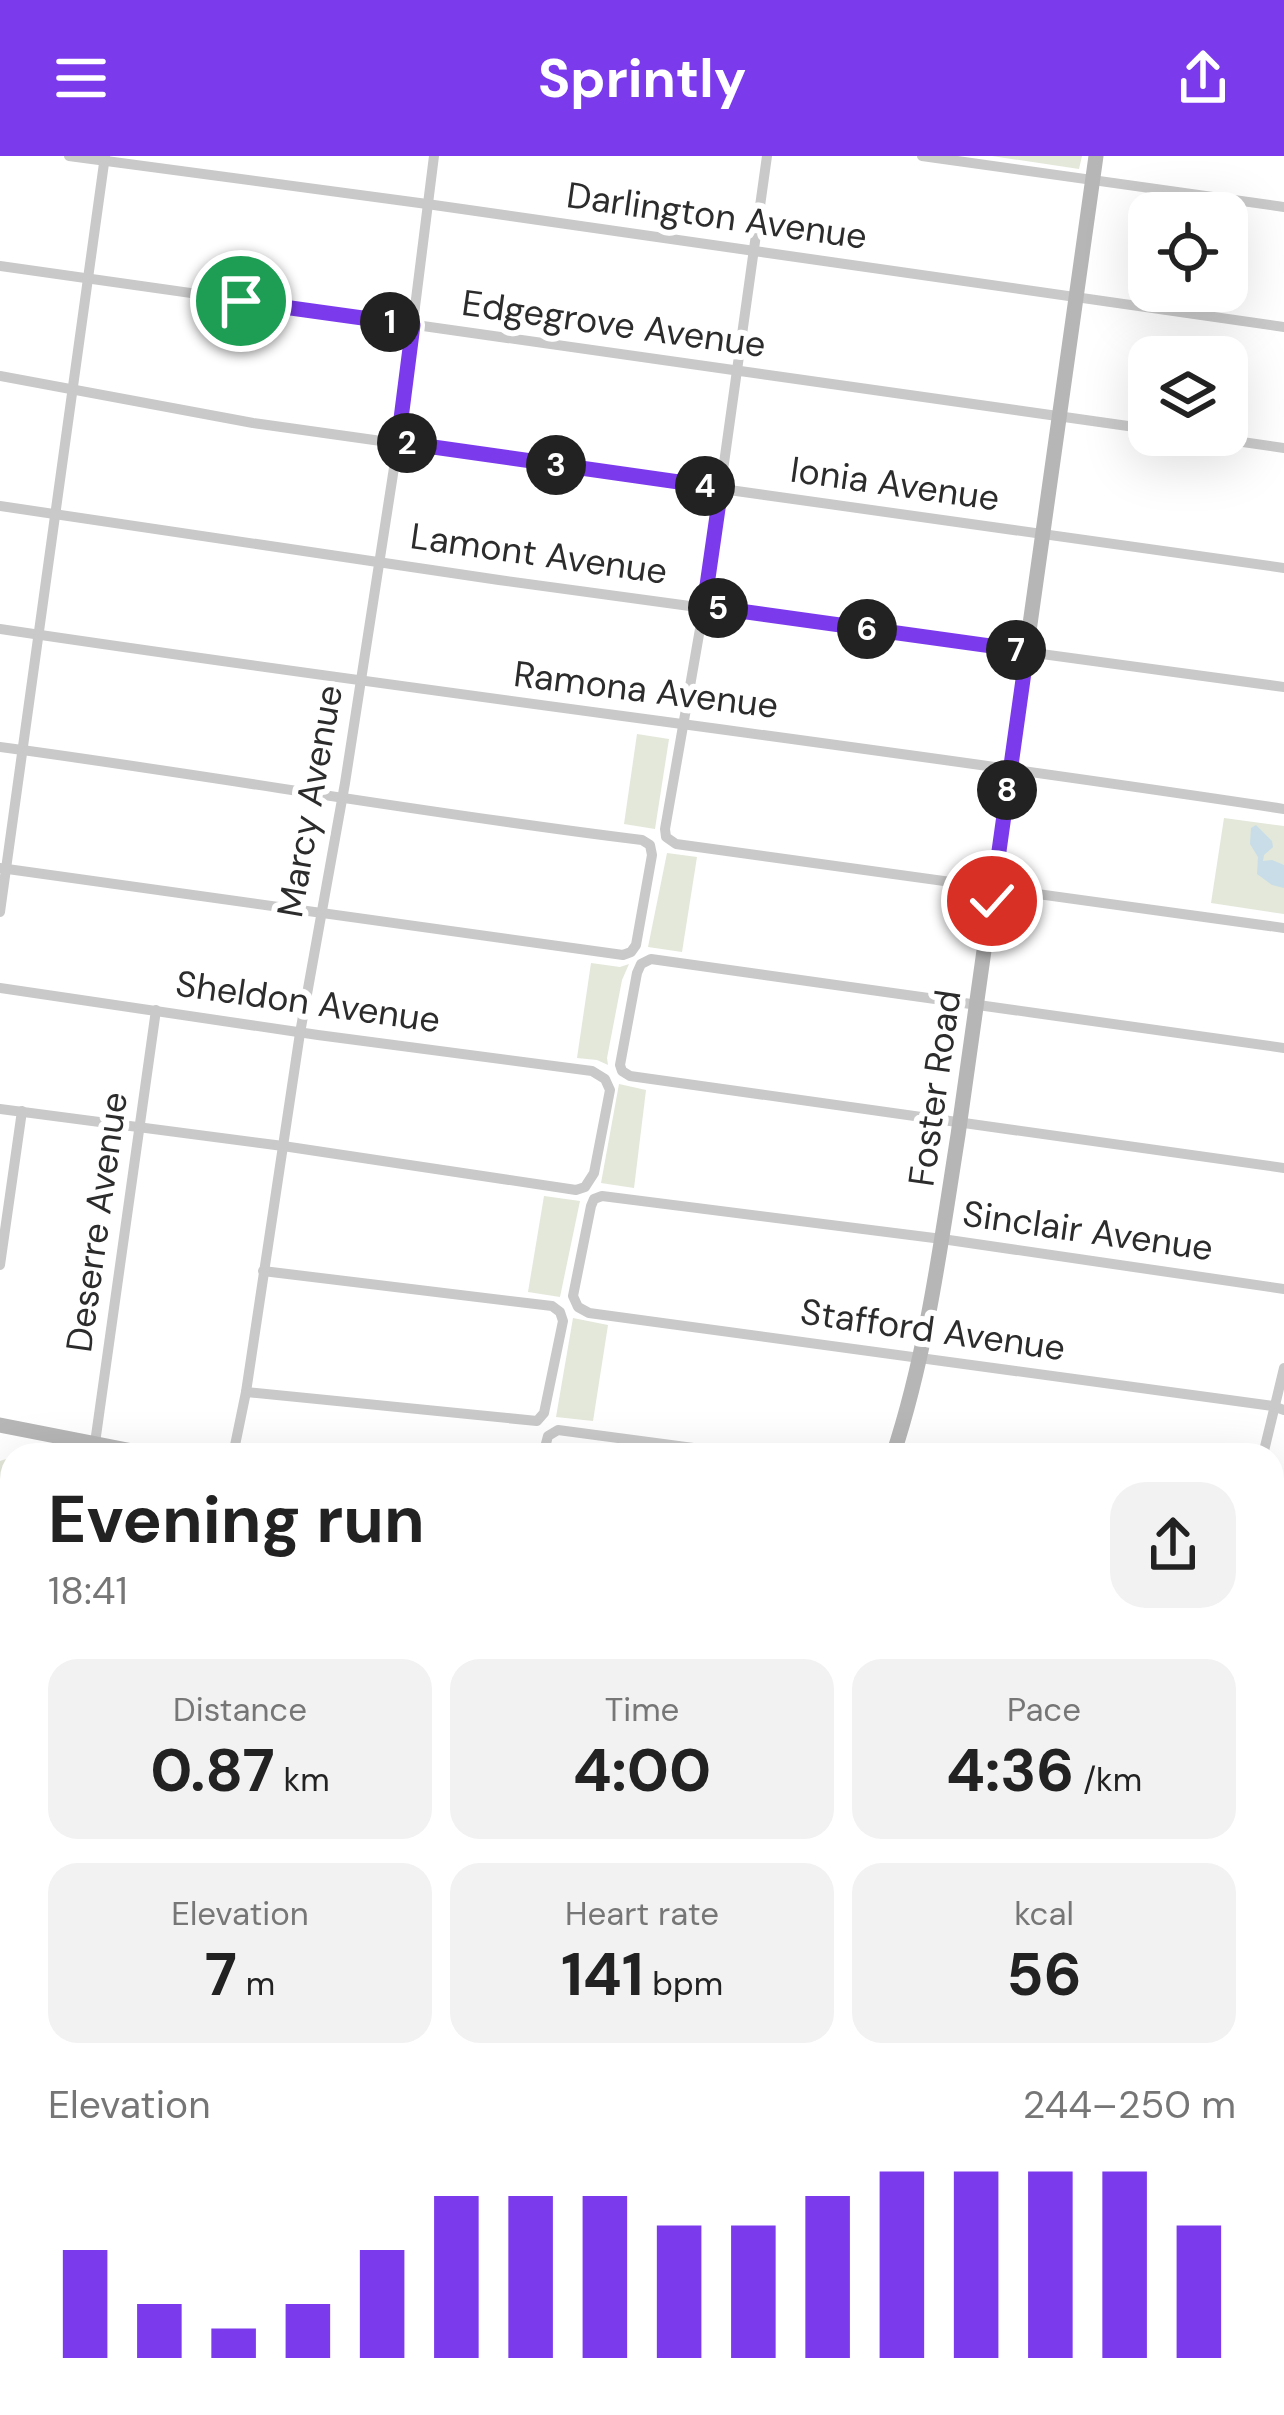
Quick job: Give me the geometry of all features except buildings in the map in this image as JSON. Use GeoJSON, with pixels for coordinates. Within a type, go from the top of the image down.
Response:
{"type":"FeatureCollection","features":[{"type":"Feature","properties":{"kind":"street","name":"Darlington Avenue"},"geometry":{"type":"LineString","coordinates":[[69,156],[1284,327]]}},
{"type":"Feature","properties":{"kind":"street","name":"Marcy Avenue"},"geometry":{"type":"LineString","coordinates":[[236,1443],[398,442],[434,156]]}},
{"type":"Feature","properties":{"kind":"street"},"geometry":{"type":"LineString","coordinates":[[767,156],[704,606],[666,837],[676,844],[1284,928]]}},
{"type":"Feature","properties":{"kind":"street"},"geometry":{"type":"LineString","coordinates":[[922,156],[1284,207]]}},
{"type":"Feature","properties":{"kind":"street","name":"Foster Road"},"geometry":{"type":"LineString","coordinates":[[897,1443],[942,1239],[960,1123],[1096,156]]}},
{"type":"Feature","properties":{"kind":"street"},"geometry":{"type":"LineString","coordinates":[[0,912],[104,158]]}},
{"type":"Feature","properties":{"kind":"street","name":"Edgegrove Avenue"},"geometry":{"type":"LineString","coordinates":[[0,266],[1128,425]]}},
{"type":"Feature","properties":{"kind":"street","name":"Ionia Avenue"},"geometry":{"type":"LineString","coordinates":[[0,376],[254,423],[1284,568]]}},
{"type":"Feature","properties":{"kind":"street"},"geometry":{"type":"LineString","coordinates":[[1248,443],[1284,448]]}},
{"type":"Feature","properties":{"kind":"street","name":"Lamont Avenue"},"geometry":{"type":"LineString","coordinates":[[0,506],[499,580],[1284,687]]}},
{"type":"Feature","properties":{"kind":"street","name":"Ramona Avenue"},"geometry":{"type":"LineString","coordinates":[[0,628],[1284,809]]}},
{"type":"Feature","properties":{"kind":"street"},"geometry":{"type":"LineString","coordinates":[[0,748],[342,796],[483,821],[643,840],[651,848],[636,945],[622,955],[3,868]]}},
{"type":"Feature","properties":{"kind":"street"},"geometry":{"type":"LineString","coordinates":[[1284,1048],[651,959],[641,964],[621,1058],[622,1071],[630,1076],[1284,1168]]}},
{"type":"Feature","properties":{"kind":"street","name":"Sheldon Avenue"},"geometry":{"type":"LineString","coordinates":[[0,988],[592,1071],[605,1079],[610,1090],[594,1174],[585,1187],[576,1190],[283,1146]]}},
{"type":"Feature","properties":{"kind":"street","name":"Deserre Avenue"},"geometry":{"type":"LineString","coordinates":[[95,1443],[157,1010]]}},
{"type":"Feature","properties":{"kind":"street"},"geometry":{"type":"LineString","coordinates":[[0,1108],[283,1146]]}},
{"type":"Feature","properties":{"kind":"street"},"geometry":{"type":"LineString","coordinates":[[0,1265],[22,1111]]}},
{"type":"Feature","properties":{"kind":"street","name":"Sinclair Avenue"},"geometry":{"type":"LineString","coordinates":[[576,1304],[574,1293],[591,1206],[597,1197],[942,1239],[1284,1289]]}},
{"type":"Feature","properties":{"kind":"street"},"geometry":{"type":"LineString","coordinates":[[247,1392],[532,1422],[544,1413],[562,1328],[560,1312],[552,1306],[263,1271]]}},
{"type":"Feature","properties":{"kind":"street","name":"Stafford Avenue"},"geometry":{"type":"LineString","coordinates":[[576,1304],[589,1312],[1279,1408]]}},
{"type":"Feature","properties":{"kind":"street"},"geometry":{"type":"LineString","coordinates":[[1267,1443],[1279,1408],[1284,1368]]}},
{"type":"Feature","properties":{"kind":"street"},"geometry":{"type":"LineString","coordinates":[[0,1425],[95,1443]]}},
{"type":"Feature","properties":{"kind":"street"},"geometry":{"type":"LineString","coordinates":[[545,1443],[558,1430],[656,1443]]}},
{"type":"Feature","properties":{"kind":"shaded area"},"geometry":{"type":"Polygon","coordinates":[[[992,156],[1082,156],[1079,169],[992,156]]]}},
{"type":"Feature","properties":{"kind":"shaded area"},"geometry":{"type":"Polygon","coordinates":[[[637,734],[669,739],[655,829],[624,824],[637,734]]]}},
{"type":"Feature","properties":{"kind":"shaded area"},"geometry":{"type":"Polygon","coordinates":[[[1224,818],[1284,826],[1284,914],[1211,903],[1224,818]]]}},
{"type":"Feature","properties":{"kind":"shaded area"},"geometry":{"type":"Polygon","coordinates":[[[667,853],[697,857],[682,952],[648,947],[667,853]]]}},
{"type":"Feature","properties":{"kind":"shaded area"},"geometry":{"type":"Polygon","coordinates":[[[591,963],[629,964],[608,1065],[577,1058],[591,963]]]}},
{"type":"Feature","properties":{"kind":"shaded area"},"geometry":{"type":"Polygon","coordinates":[[[619,1084],[646,1090],[634,1188],[601,1183],[619,1084]]]}},
{"type":"Feature","properties":{"kind":"shaded area"},"geometry":{"type":"Polygon","coordinates":[[[544,1196],[580,1201],[560,1297],[528,1292],[544,1196]]]}},
{"type":"Feature","properties":{"kind":"shaded area"},"geometry":{"type":"Polygon","coordinates":[[[573,1318],[608,1325],[593,1421],[556,1417],[573,1318]]]}},
{"type":"Feature","properties":{"kind":"water"},"geometry":{"type":"Polygon","coordinates":[[[1256,825],[1272,841],[1263,861],[1284,865],[1284,888],[1257,874],[1258,857],[1250,844],[1251,828],[1256,825]]]}},
{"type":"Feature","properties":{"kind":"route"},"geometry":{"type":"LineString","coordinates":[[241,301],[413,325],[398,442],[721,488],[704,606],[1027,651],[992,901]]}}]}
